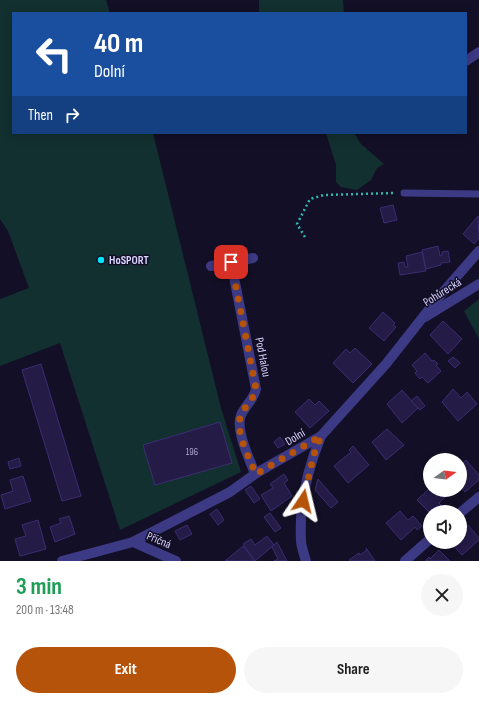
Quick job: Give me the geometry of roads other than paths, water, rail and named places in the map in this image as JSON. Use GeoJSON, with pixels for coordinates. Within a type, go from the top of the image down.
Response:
{"type":"FeatureCollection","features":[{"type":"Feature","properties":{"kind":"street"},"geometry":{"type":"LineString","coordinates":[[467,59],[479,52]]}},
{"type":"Feature","properties":{"kind":"street","name":"Dolní"},"geometry":{"type":"LineString","coordinates":[[62,561],[133,542],[230,492],[256,474],[321,436],[386,364],[418,322],[479,251]]}},
{"type":"Feature","properties":{"kind":"street"},"geometry":{"type":"LineString","coordinates":[[211,266],[252,258]]}},
{"type":"Feature","properties":{"kind":"street","name":"Pod Halou"},"geometry":{"type":"LineString","coordinates":[[231,262],[256,389],[255,394],[241,414],[239,425],[256,474]]}},
{"type":"Feature","properties":{"kind":"street","name":"Pohůrecká"},"geometry":{"type":"LineString","coordinates":[[418,322],[479,284]]}},
{"type":"Feature","properties":{"kind":"street"},"geometry":{"type":"LineString","coordinates":[[306,561],[301,541],[302,513],[309,472],[321,436]]}},
{"type":"Feature","properties":{"kind":"street"},"geometry":{"type":"LineString","coordinates":[[467,507],[479,497]]}},
{"type":"Feature","properties":{"kind":"street","name":"Příčná"},"geometry":{"type":"LineString","coordinates":[[133,542],[176,561]]}},
{"type":"Feature","properties":{"kind":"street"},"geometry":{"type":"LineString","coordinates":[[405,561],[423,545]]}},
{"type":"Feature","properties":{"kind":"lane"},"geometry":{"type":"LineString","coordinates":[[404,193],[479,194]]}},
{"type":"Feature","properties":{"kind":"place","name":"HoSPORT"},"geometry":{"type":"Point","coordinates":[101,260]}}]}
